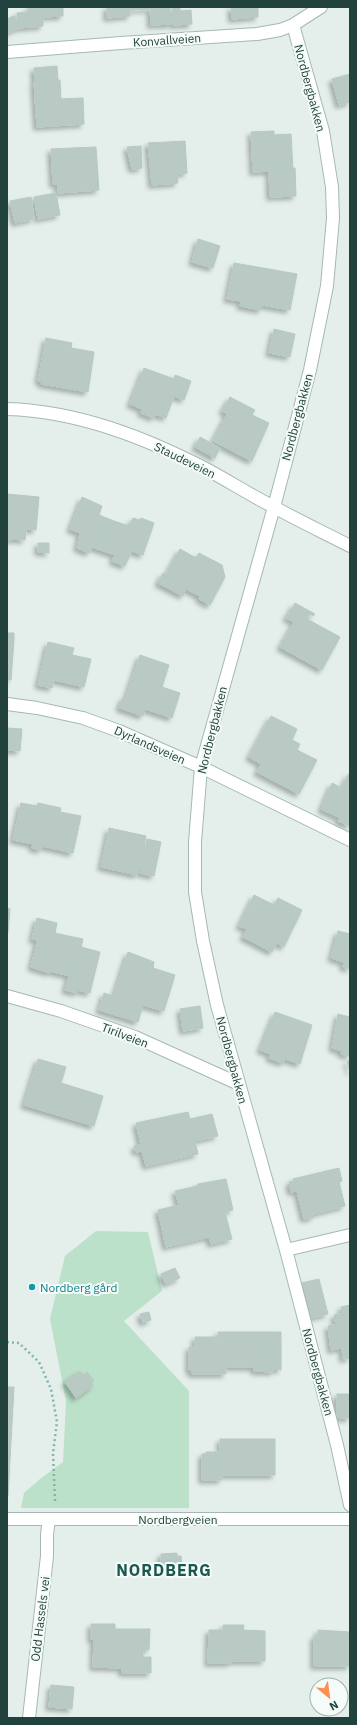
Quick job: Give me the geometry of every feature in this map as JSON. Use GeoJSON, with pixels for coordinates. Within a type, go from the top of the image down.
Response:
{"type":"FeatureCollection","features":[{"type":"Feature","properties":{"kind":"street","name":"Konvallveien"},"geometry":{"type":"LineString","coordinates":[[7,52],[257,34],[280,30],[293,25],[321,7]]}},
{"type":"Feature","properties":{"kind":"street","name":"Nordbergbakken"},"geometry":{"type":"LineString","coordinates":[[293,25],[323,131],[332,187],[333,218],[328,286],[320,327],[274,507],[201,767],[195,842],[195,892],[203,941],[217,1006],[286,1250],[337,1445],[350,1505]]}},
{"type":"Feature","properties":{"kind":"street","name":"Staudeveien"},"geometry":{"type":"LineString","coordinates":[[7,409],[72,416],[133,436],[202,467],[274,507],[350,546]]}},
{"type":"Feature","properties":{"kind":"street","name":"Dyrlandsveien"},"geometry":{"type":"LineString","coordinates":[[7,704],[37,708],[83,718],[119,731],[201,767],[350,840]]}},
{"type":"Feature","properties":{"kind":"street","name":"Tirilveien"},"geometry":{"type":"LineString","coordinates":[[7,996],[61,1011],[135,1038],[238,1084]]}},
{"type":"Feature","properties":{"kind":"street"},"geometry":{"type":"LineString","coordinates":[[286,1250],[350,1235]]}},
{"type":"Feature","properties":{"kind":"street","name":"Nordbergveien"},"geometry":{"type":"LineString","coordinates":[[7,1519],[350,1519]]}},
{"type":"Feature","properties":{"kind":"street","name":"Odd Hassels vei"},"geometry":{"type":"LineString","coordinates":[[29,1718],[47,1556],[47,1534],[49,1520]]}},
{"type":"Feature","properties":{"kind":"path"},"geometry":{"type":"LineString","coordinates":[[7,1342],[19,1343],[39,1362],[50,1389],[57,1422],[52,1453],[56,1506],[49,1520]]}},
{"type":"Feature","properties":{"kind":"green space"},"geometry":{"type":"Polygon","coordinates":[[[96,1231],[148,1232],[162,1291],[124,1321],[189,1391],[189,1508],[21,1508],[24,1493],[63,1462],[66,1401],[50,1319],[65,1256],[96,1231]]]}},
{"type":"Feature","properties":{"kind":"building"},"geometry":{"type":"Polygon","coordinates":[[[28,7],[63,7],[63,16],[43,17],[43,26],[18,28],[17,13],[28,12],[28,7]]]}},
{"type":"Feature","properties":{"kind":"building"},"geometry":{"type":"Polygon","coordinates":[[[107,7],[151,7],[151,9],[130,10],[130,16],[107,18],[107,7]]]}},
{"type":"Feature","properties":{"kind":"building"},"geometry":{"type":"Polygon","coordinates":[[[150,7],[170,7],[171,24],[151,25],[150,7]]]}},
{"type":"Feature","properties":{"kind":"building"},"geometry":{"type":"Polygon","coordinates":[[[172,7],[180,7],[180,11],[191,10],[192,24],[173,25],[172,7]]]}},
{"type":"Feature","properties":{"kind":"building"},"geometry":{"type":"Polygon","coordinates":[[[231,7],[258,7],[258,17],[232,19],[231,7]]]}},
{"type":"Feature","properties":{"kind":"building"},"geometry":{"type":"Polygon","coordinates":[[[14,16],[19,28],[7,33],[7,19],[14,16]]]}},
{"type":"Feature","properties":{"kind":"building"},"geometry":{"type":"Polygon","coordinates":[[[57,66],[58,80],[35,82],[34,68],[57,66]]]}},
{"type":"Feature","properties":{"kind":"building"},"geometry":{"type":"Polygon","coordinates":[[[350,74],[350,102],[339,105],[332,79],[350,74]]]}},
{"type":"Feature","properties":{"kind":"building"},"geometry":{"type":"Polygon","coordinates":[[[60,80],[61,99],[83,98],[84,124],[37,127],[34,82],[60,80]]]}},
{"type":"Feature","properties":{"kind":"building"},"geometry":{"type":"Polygon","coordinates":[[[274,131],[274,135],[291,134],[293,170],[253,172],[251,132],[274,131]]]}},
{"type":"Feature","properties":{"kind":"building"},"geometry":{"type":"Polygon","coordinates":[[[185,141],[187,173],[177,174],[178,183],[152,185],[148,143],[185,141]]]}},
{"type":"Feature","properties":{"kind":"building"},"geometry":{"type":"Polygon","coordinates":[[[141,146],[142,168],[132,169],[127,147],[141,146]]]}},
{"type":"Feature","properties":{"kind":"building"},"geometry":{"type":"Polygon","coordinates":[[[96,147],[99,190],[58,193],[58,184],[53,184],[51,149],[96,147]]]}},
{"type":"Feature","properties":{"kind":"building"},"geometry":{"type":"Polygon","coordinates":[[[293,168],[295,168],[296,196],[270,197],[269,171],[293,170],[293,168]]]}},
{"type":"Feature","properties":{"kind":"building"},"geometry":{"type":"Polygon","coordinates":[[[56,193],[60,215],[38,219],[34,197],[56,193]]]}},
{"type":"Feature","properties":{"kind":"building"},"geometry":{"type":"Polygon","coordinates":[[[31,197],[34,219],[15,223],[10,201],[31,197]]]}},
{"type":"Feature","properties":{"kind":"building"},"geometry":{"type":"Polygon","coordinates":[[[198,239],[220,246],[213,268],[192,262],[198,239]]]}},
{"type":"Feature","properties":{"kind":"building"},"geometry":{"type":"Polygon","coordinates":[[[234,263],[297,274],[290,310],[262,305],[261,310],[240,306],[241,301],[227,299],[234,263]]]}},
{"type":"Feature","properties":{"kind":"building"},"geometry":{"type":"Polygon","coordinates":[[[274,329],[295,334],[290,357],[269,353],[274,329]]]}},
{"type":"Feature","properties":{"kind":"building"},"geometry":{"type":"Polygon","coordinates":[[[46,338],[72,343],[71,348],[94,352],[88,392],[41,384],[42,381],[38,381],[46,338]]]}},
{"type":"Feature","properties":{"kind":"building"},"geometry":{"type":"Polygon","coordinates":[[[144,368],[174,379],[175,375],[191,381],[184,400],[174,396],[166,418],[155,414],[154,418],[141,413],[142,409],[130,404],[144,368]]]}},
{"type":"Feature","properties":{"kind":"building"},"geometry":{"type":"Polygon","coordinates":[[[230,397],[255,410],[252,415],[269,423],[252,461],[213,441],[227,414],[222,411],[230,397]]]}},
{"type":"Feature","properties":{"kind":"building"},"geometry":{"type":"Polygon","coordinates":[[[200,437],[220,448],[215,458],[195,447],[200,437]]]}},
{"type":"Feature","properties":{"kind":"building"},"geometry":{"type":"Polygon","coordinates":[[[7,494],[39,497],[36,530],[26,529],[25,540],[7,540],[7,494]]]}},
{"type":"Feature","properties":{"kind":"building"},"geometry":{"type":"Polygon","coordinates":[[[82,497],[102,506],[99,515],[114,521],[103,551],[92,547],[89,553],[77,548],[80,533],[70,529],[82,497]]]}},
{"type":"Feature","properties":{"kind":"building"},"geometry":{"type":"Polygon","coordinates":[[[133,518],[140,520],[141,518],[154,523],[143,555],[132,551],[125,566],[112,561],[115,555],[103,551],[114,521],[129,526],[133,518]]]}},
{"type":"Feature","properties":{"kind":"building"},"geometry":{"type":"Polygon","coordinates":[[[38,543],[49,543],[49,553],[38,552],[38,543]]]}},
{"type":"Feature","properties":{"kind":"building"},"geometry":{"type":"Polygon","coordinates":[[[180,549],[196,558],[199,553],[222,565],[225,577],[210,605],[199,599],[200,596],[186,589],[183,596],[158,583],[163,573],[166,575],[180,549]]]}},
{"type":"Feature","properties":{"kind":"building"},"geometry":{"type":"Polygon","coordinates":[[[295,603],[315,614],[313,616],[310,614],[307,619],[340,637],[322,670],[280,647],[294,622],[286,618],[295,603]]]}},
{"type":"Feature","properties":{"kind":"building"},"geometry":{"type":"Polygon","coordinates":[[[7,633],[14,633],[11,680],[7,680],[7,633]]]}},
{"type":"Feature","properties":{"kind":"building"},"geometry":{"type":"Polygon","coordinates":[[[48,642],[74,648],[72,655],[91,659],[84,687],[54,680],[52,688],[38,685],[48,642]]]}},
{"type":"Feature","properties":{"kind":"building"},"geometry":{"type":"Polygon","coordinates":[[[140,655],[169,665],[162,687],[180,693],[172,718],[145,709],[143,716],[119,708],[123,697],[126,698],[140,655]]]}},
{"type":"Feature","properties":{"kind":"building"},"geometry":{"type":"Polygon","coordinates":[[[271,716],[297,729],[292,740],[300,744],[297,750],[317,760],[299,794],[257,772],[261,764],[249,757],[271,716]]]}},
{"type":"Feature","properties":{"kind":"building"},"geometry":{"type":"Polygon","coordinates":[[[7,728],[22,729],[20,751],[7,750],[7,728]]]}},
{"type":"Feature","properties":{"kind":"building"},"geometry":{"type":"Polygon","coordinates":[[[349,773],[350,826],[338,821],[340,818],[321,809],[332,783],[342,788],[349,773]]]}},
{"type":"Feature","properties":{"kind":"building"},"geometry":{"type":"Polygon","coordinates":[[[21,803],[37,806],[38,803],[61,808],[60,812],[81,816],[73,853],[42,846],[41,850],[32,848],[33,844],[13,840],[21,803]]]}},
{"type":"Feature","properties":{"kind":"building"},"geometry":{"type":"Polygon","coordinates":[[[109,828],[146,836],[144,846],[146,846],[147,839],[161,842],[154,876],[140,873],[141,868],[139,868],[137,875],[101,867],[109,828]]]}},
{"type":"Feature","properties":{"kind":"building"},"geometry":{"type":"Polygon","coordinates":[[[254,895],[274,905],[278,898],[302,910],[284,947],[277,943],[272,952],[243,937],[247,929],[239,926],[254,895]]]}},
{"type":"Feature","properties":{"kind":"building"},"geometry":{"type":"Polygon","coordinates":[[[7,908],[10,909],[8,932],[7,932],[7,908]]]}},
{"type":"Feature","properties":{"kind":"building"},"geometry":{"type":"Polygon","coordinates":[[[37,918],[57,923],[55,933],[40,930],[37,940],[32,939],[37,918]]]}},
{"type":"Feature","properties":{"kind":"building"},"geometry":{"type":"Polygon","coordinates":[[[40,930],[83,939],[74,977],[50,971],[50,973],[31,967],[40,930]]]}},
{"type":"Feature","properties":{"kind":"building"},"geometry":{"type":"Polygon","coordinates":[[[338,931],[350,934],[350,969],[343,967],[344,962],[331,958],[338,931]]]}},
{"type":"Feature","properties":{"kind":"building"},"geometry":{"type":"Polygon","coordinates":[[[81,947],[100,952],[90,993],[77,990],[77,993],[65,990],[69,976],[74,977],[81,947]]]}},
{"type":"Feature","properties":{"kind":"building"},"geometry":{"type":"Polygon","coordinates":[[[128,952],[154,962],[153,968],[175,975],[164,1011],[143,1005],[138,1022],[99,1010],[104,993],[114,996],[128,952]]]}},
{"type":"Feature","properties":{"kind":"building"},"geometry":{"type":"Polygon","coordinates":[[[200,1006],[203,1028],[183,1031],[180,1009],[200,1006]]]}},
{"type":"Feature","properties":{"kind":"building"},"geometry":{"type":"Polygon","coordinates":[[[275,1012],[312,1025],[300,1064],[285,1059],[283,1063],[269,1058],[271,1054],[260,1050],[275,1012]]]}},
{"type":"Feature","properties":{"kind":"building"},"geometry":{"type":"Polygon","coordinates":[[[338,1014],[350,1017],[350,1056],[341,1054],[342,1051],[332,1048],[338,1014]]]}},
{"type":"Feature","properties":{"kind":"building"},"geometry":{"type":"Polygon","coordinates":[[[38,1059],[66,1067],[61,1083],[103,1096],[94,1126],[24,1105],[38,1059]]]}},
{"type":"Feature","properties":{"kind":"building"},"geometry":{"type":"Polygon","coordinates":[[[347,1061],[350,1061],[350,1072],[347,1061]]]}},
{"type":"Feature","properties":{"kind":"building"},"geometry":{"type":"Polygon","coordinates":[[[188,1112],[190,1119],[212,1114],[218,1136],[195,1141],[198,1154],[146,1166],[142,1151],[136,1152],[134,1146],[141,1145],[136,1123],[188,1112]]]}},
{"type":"Feature","properties":{"kind":"building"},"geometry":{"type":"Polygon","coordinates":[[[339,1168],[342,1181],[339,1182],[345,1206],[313,1214],[314,1217],[304,1219],[297,1191],[291,1192],[289,1182],[294,1181],[293,1179],[339,1168]]]}},
{"type":"Feature","properties":{"kind":"building"},"geometry":{"type":"Polygon","coordinates":[[[226,1179],[233,1210],[225,1212],[232,1239],[211,1244],[209,1237],[166,1247],[158,1210],[179,1205],[175,1191],[197,1186],[198,1184],[226,1179]]]}},
{"type":"Feature","properties":{"kind":"building"},"geometry":{"type":"Polygon","coordinates":[[[175,1268],[180,1278],[166,1284],[161,1274],[175,1268]]]}},
{"type":"Feature","properties":{"kind":"building"},"geometry":{"type":"Polygon","coordinates":[[[319,1279],[328,1314],[311,1318],[302,1283],[319,1279]]]}},
{"type":"Feature","properties":{"kind":"building"},"geometry":{"type":"Polygon","coordinates":[[[350,1305],[350,1358],[343,1359],[342,1348],[331,1350],[328,1326],[336,1325],[334,1315],[342,1314],[341,1307],[350,1305]]]}},
{"type":"Feature","properties":{"kind":"building"},"geometry":{"type":"Polygon","coordinates":[[[149,1312],[151,1320],[143,1323],[140,1314],[149,1312]]]}},
{"type":"Feature","properties":{"kind":"building"},"geometry":{"type":"Polygon","coordinates":[[[218,1332],[257,1332],[257,1367],[226,1367],[226,1374],[192,1374],[192,1371],[189,1370],[189,1347],[195,1347],[195,1337],[218,1337],[218,1332]]]}},
{"type":"Feature","properties":{"kind":"building"},"geometry":{"type":"Polygon","coordinates":[[[257,1332],[281,1332],[281,1370],[274,1369],[273,1372],[254,1371],[254,1367],[257,1367],[257,1332]]]}},
{"type":"Feature","properties":{"kind":"building"},"geometry":{"type":"Polygon","coordinates":[[[80,1371],[83,1375],[87,1372],[94,1381],[91,1383],[93,1386],[76,1398],[65,1382],[80,1371]]]}},
{"type":"Feature","properties":{"kind":"building"},"geometry":{"type":"Polygon","coordinates":[[[7,1387],[14,1387],[8,1496],[7,1496],[7,1387]]]}},
{"type":"Feature","properties":{"kind":"building"},"geometry":{"type":"Polygon","coordinates":[[[337,1394],[350,1394],[350,1418],[337,1418],[337,1394]]]}},
{"type":"Feature","properties":{"kind":"building"},"geometry":{"type":"Polygon","coordinates":[[[220,1439],[275,1439],[275,1475],[221,1475],[220,1439]]]}},
{"type":"Feature","properties":{"kind":"building"},"geometry":{"type":"Polygon","coordinates":[[[206,1452],[218,1452],[218,1455],[220,1454],[222,1480],[202,1480],[202,1454],[206,1454],[206,1452]]]}},
{"type":"Feature","properties":{"kind":"building"},"geometry":{"type":"Polygon","coordinates":[[[177,1553],[177,1556],[181,1556],[182,1564],[161,1566],[161,1554],[177,1553]]]}},
{"type":"Feature","properties":{"kind":"building"},"geometry":{"type":"Polygon","coordinates":[[[91,1624],[115,1624],[115,1629],[150,1629],[149,1650],[143,1650],[143,1657],[151,1657],[151,1673],[122,1673],[122,1668],[93,1667],[94,1639],[91,1639],[91,1624]]]}},
{"type":"Feature","properties":{"kind":"building"},"geometry":{"type":"Polygon","coordinates":[[[223,1625],[244,1625],[243,1630],[265,1631],[265,1661],[208,1663],[209,1630],[223,1630],[223,1625]]]}},
{"type":"Feature","properties":{"kind":"building"},"geometry":{"type":"Polygon","coordinates":[[[318,1630],[350,1632],[350,1666],[314,1666],[314,1636],[318,1636],[318,1630]]]}},
{"type":"Feature","properties":{"kind":"building"},"geometry":{"type":"Polygon","coordinates":[[[51,1685],[74,1687],[72,1709],[49,1707],[51,1685]]]}},
{"type":"Feature","properties":{"kind":"place","name":"Nordberg gård"},"geometry":{"type":"Point","coordinates":[32,1287]}},
{"type":"Feature","properties":{"kind":"district","name":"NORDBERG"},"geometry":{"type":"Point","coordinates":[164,1570]}}]}
